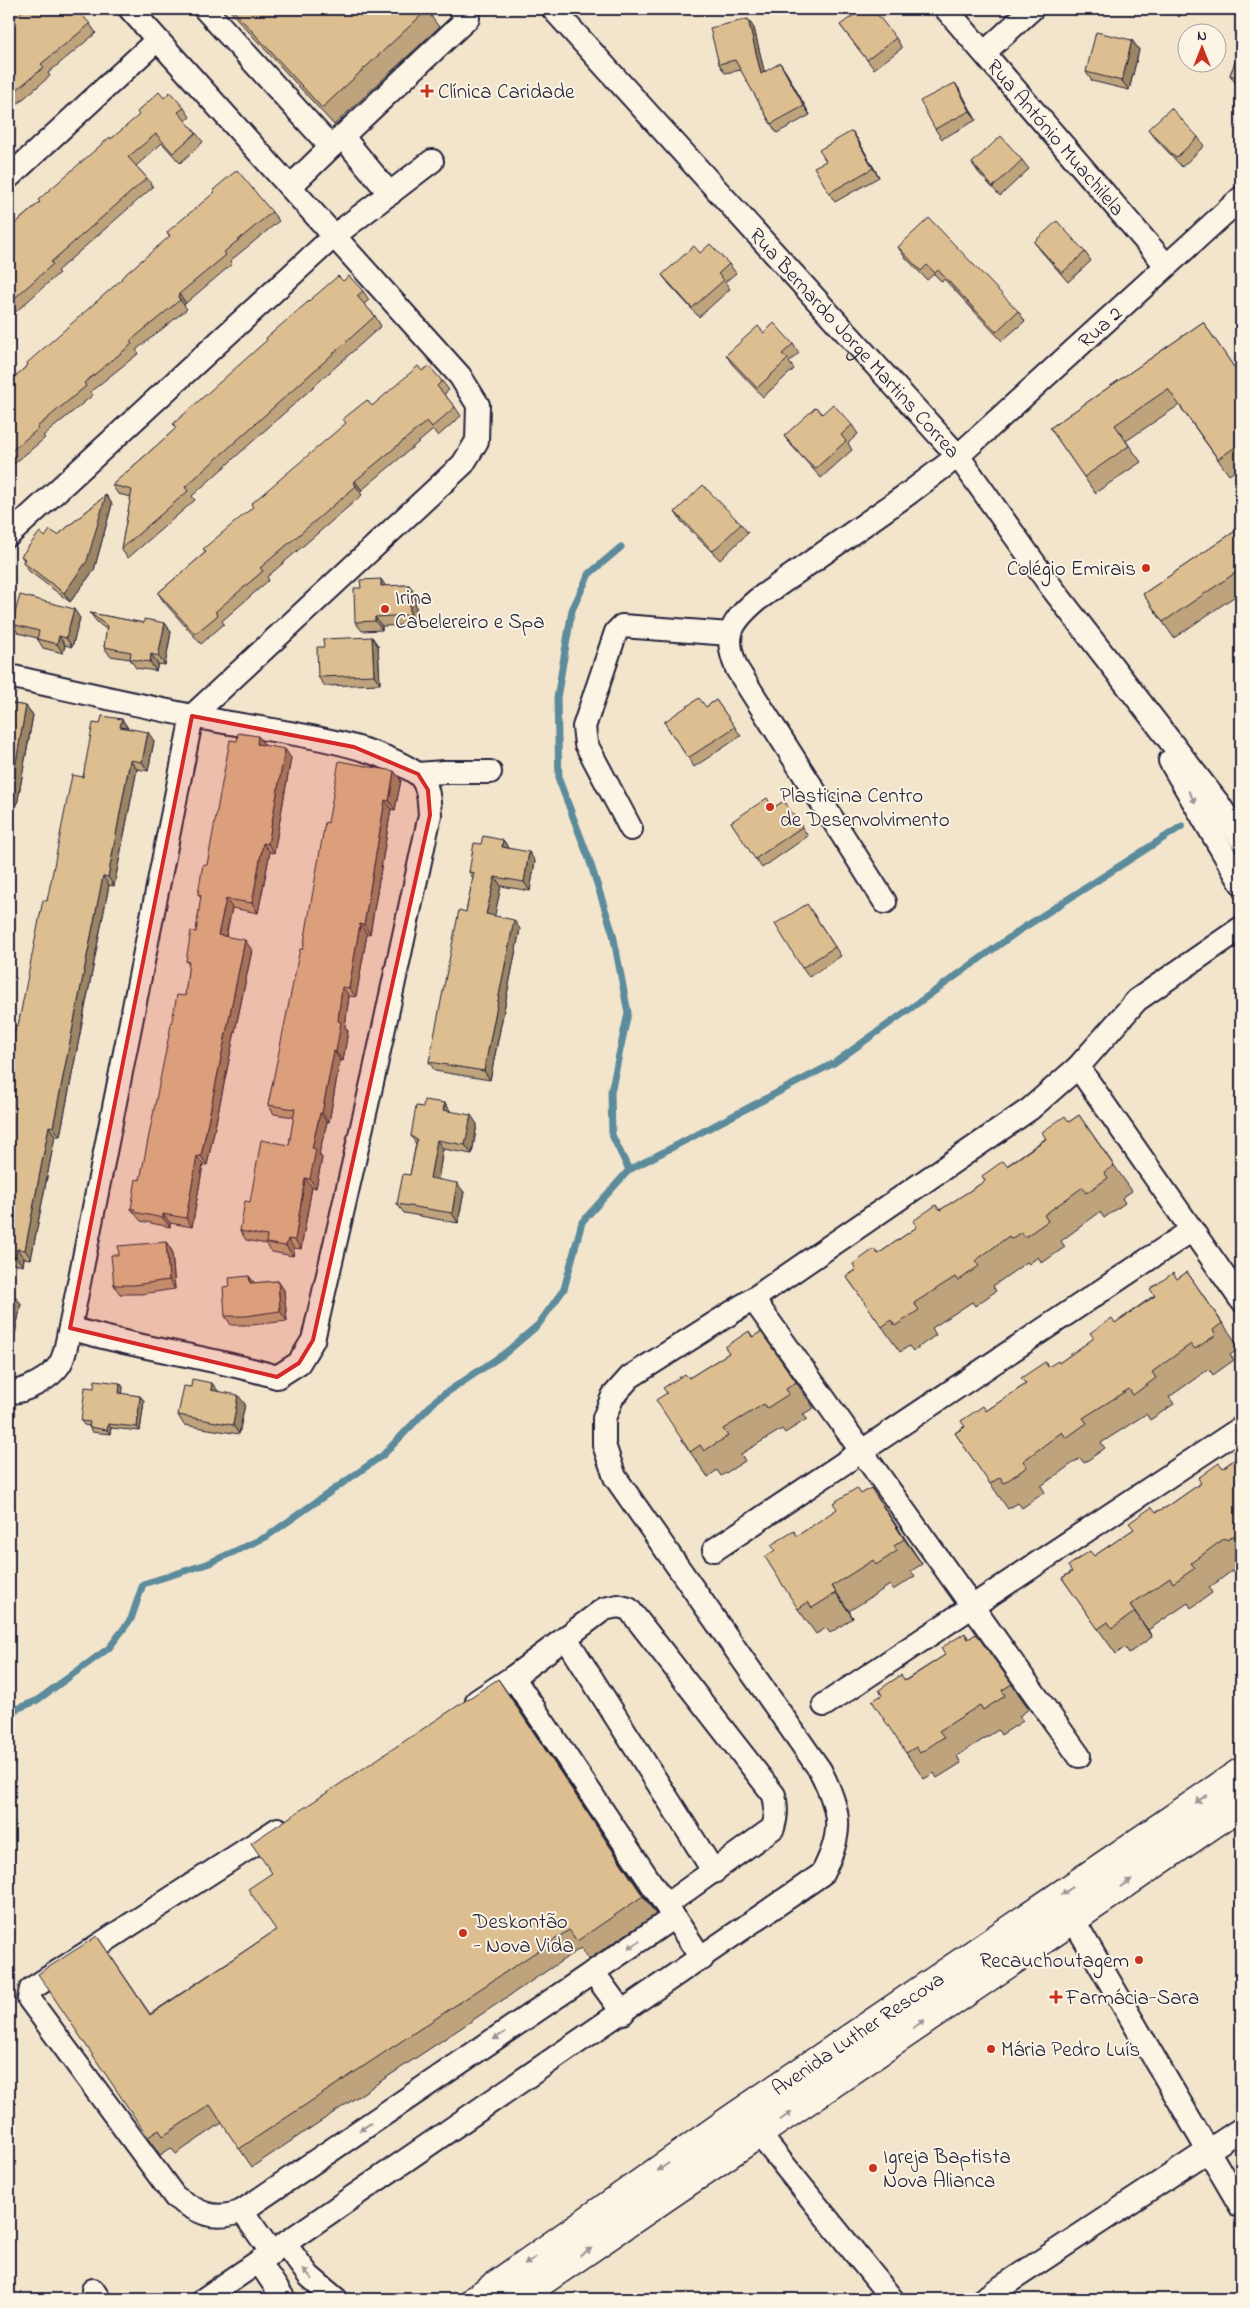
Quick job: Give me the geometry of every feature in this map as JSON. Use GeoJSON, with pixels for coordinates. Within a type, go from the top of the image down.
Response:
{"type":"FeatureCollection","features":[{"type":"Feature","properties":{"kind":"main road","name":"Avenida Luther Rescova"},"geometry":{"type":"LineString","coordinates":[[476,2299],[730,2120],[1241,1772]]}},
{"type":"Feature","properties":{"kind":"main road","name":"Avenida Luther Rescova"},"geometry":{"type":"LineString","coordinates":[[516,2299],[1241,1805]]}},
{"type":"Feature","properties":{"kind":"street"},"geometry":{"type":"LineString","coordinates":[[9,1392],[16,1392],[37,1385],[60,1364],[70,1328],[192,716],[462,464],[478,441],[478,405],[460,376],[130,9]]}},
{"type":"Feature","properties":{"kind":"street"},"geometry":{"type":"LineString","coordinates":[[205,9],[390,194]]}},
{"type":"Feature","properties":{"kind":"street"},"geometry":{"type":"LineString","coordinates":[[290,187],[336,141],[468,18],[460,9]]}},
{"type":"Feature","properties":{"kind":"street","name":"Rua Bernardo Jorge Martins Correa"},"geometry":{"type":"LineString","coordinates":[[553,9],[958,456],[1133,694],[1218,803],[1241,839]]}},
{"type":"Feature","properties":{"kind":"street","name":"Rua António Muachilela"},"geometry":{"type":"LineString","coordinates":[[946,9],[985,52],[1166,265]]}},
{"type":"Feature","properties":{"kind":"street"},"geometry":{"type":"LineString","coordinates":[[985,52],[1032,9]]}},
{"type":"Feature","properties":{"kind":"street"},"geometry":{"type":"LineString","coordinates":[[9,177],[157,40]]}},
{"type":"Feature","properties":{"kind":"street"},"geometry":{"type":"LineString","coordinates":[[9,535],[334,236],[432,161]]}},
{"type":"Feature","properties":{"kind":"street","name":"Rua 2"},"geometry":{"type":"LineString","coordinates":[[730,634],[742,613],[757,600],[910,493],[958,456],[1241,198]]}},
{"type":"Feature","properties":{"kind":"street"},"geometry":{"type":"LineString","coordinates":[[631,829],[586,744],[584,727],[616,632],[622,626],[730,634],[728,649],[737,670],[885,902]]}},
{"type":"Feature","properties":{"kind":"street"},"geometry":{"type":"LineString","coordinates":[[9,676],[192,716],[354,747],[384,756],[418,774],[428,790],[430,815],[372,1084],[313,1340],[299,1363],[277,1377],[233,1364],[180,1356],[70,1328]]}},
{"type":"Feature","properties":{"kind":"street","name":"Rua Bernardo Jorge Martins Correa"},"geometry":{"type":"LineString","coordinates":[[1133,694],[1241,883]]}},
{"type":"Feature","properties":{"kind":"street"},"geometry":{"type":"LineString","coordinates":[[418,774],[490,772]]}},
{"type":"Feature","properties":{"kind":"street"},"geometry":{"type":"LineString","coordinates":[[204,2299],[702,1959],[822,1874],[834,1852],[839,1823],[833,1795],[820,1770],[615,1477],[604,1445],[604,1418],[613,1396],[630,1377],[753,1299],[1030,1109],[1078,1066],[1138,1000],[1241,928]]}},
{"type":"Feature","properties":{"kind":"street"},"geometry":{"type":"LineString","coordinates":[[1078,1066],[1241,1300]]}},
{"type":"Feature","properties":{"kind":"street"},"geometry":{"type":"LineString","coordinates":[[714,1550],[1192,1230]]}},
{"type":"Feature","properties":{"kind":"street"},"geometry":{"type":"LineString","coordinates":[[753,1299],[1080,1756]]}},
{"type":"Feature","properties":{"kind":"street"},"geometry":{"type":"LineString","coordinates":[[824,1705],[1241,1428]]}},
{"type":"Feature","properties":{"kind":"street"},"geometry":{"type":"LineString","coordinates":[[297,1817],[31,1989],[29,1994],[29,1999],[175,2197],[192,2209],[211,2216],[226,2217],[242,2211],[593,1972],[670,1911],[714,1872],[773,1828],[777,1817],[774,1795],[629,1608],[618,1606],[604,1608],[513,1677],[463,1709]]}},
{"type":"Feature","properties":{"kind":"street"},"geometry":{"type":"LineString","coordinates":[[566,1638],[714,1872]]}},
{"type":"Feature","properties":{"kind":"street"},"geometry":{"type":"LineString","coordinates":[[513,1677],[702,1959]]}},
{"type":"Feature","properties":{"kind":"street"},"geometry":{"type":"LineString","coordinates":[[1073,1919],[1209,2149],[1241,2207]]}},
{"type":"Feature","properties":{"kind":"street"},"geometry":{"type":"LineString","coordinates":[[593,1972],[623,2013]]}},
{"type":"Feature","properties":{"kind":"street"},"geometry":{"type":"LineString","coordinates":[[982,2299],[1241,2129]]}},
{"type":"Feature","properties":{"kind":"street"},"geometry":{"type":"LineString","coordinates":[[759,2134],[892,2299]]}},
{"type":"Feature","properties":{"kind":"street"},"geometry":{"type":"LineString","coordinates":[[242,2211],[272,2253],[284,2299]]}},
{"type":"Feature","properties":{"kind":"street"},"geometry":{"type":"LineString","coordinates":[[272,2253],[309,2276],[336,2299]]}},
{"type":"Feature","properties":{"kind":"highlighted area"},"geometry":{"type":"Polygon","coordinates":[[[192,716],[354,747],[418,774],[428,790],[430,815],[313,1340],[299,1363],[277,1377],[70,1328],[192,716]]]}},
{"type":"Feature","properties":{"kind":"building"},"geometry":{"type":"Polygon","coordinates":[[[25,9],[77,9],[90,24],[41,64],[44,67],[9,96],[9,23],[25,9]]]}},
{"type":"Feature","properties":{"kind":"building"},"geometry":{"type":"Polygon","coordinates":[[[232,9],[426,9],[427,10],[322,108],[232,9]]]}},
{"type":"Feature","properties":{"kind":"building"},"geometry":{"type":"Polygon","coordinates":[[[862,9],[873,9],[896,38],[867,60],[840,25],[862,9]]]}},
{"type":"Feature","properties":{"kind":"building"},"geometry":{"type":"Polygon","coordinates":[[[748,19],[761,74],[780,63],[804,106],[771,124],[735,60],[719,64],[710,28],[748,19]]]}},
{"type":"Feature","properties":{"kind":"building"},"geometry":{"type":"Polygon","coordinates":[[[1096,32],[1132,40],[1122,81],[1086,72],[1096,32]]]}},
{"type":"Feature","properties":{"kind":"building"},"geometry":{"type":"Polygon","coordinates":[[[1241,47],[1241,79],[1230,75],[1241,47]]]}},
{"type":"Feature","properties":{"kind":"building"},"geometry":{"type":"Polygon","coordinates":[[[955,83],[970,111],[935,129],[920,101],[955,83]]]}},
{"type":"Feature","properties":{"kind":"building"},"geometry":{"type":"Polygon","coordinates":[[[159,92],[164,98],[170,92],[184,108],[178,112],[196,133],[173,153],[156,134],[128,157],[147,178],[51,262],[53,264],[9,303],[9,229],[40,202],[38,200],[110,137],[111,139],[139,115],[137,112],[159,92]]]}},
{"type":"Feature","properties":{"kind":"building"},"geometry":{"type":"Polygon","coordinates":[[[1171,108],[1198,137],[1176,158],[1148,129],[1171,108]]]}},
{"type":"Feature","properties":{"kind":"building"},"geometry":{"type":"Polygon","coordinates":[[[852,131],[873,168],[829,193],[814,167],[826,161],[819,150],[852,131]]]}},
{"type":"Feature","properties":{"kind":"building"},"geometry":{"type":"Polygon","coordinates":[[[1001,136],[1022,160],[993,187],[972,163],[1001,136]]]}},
{"type":"Feature","properties":{"kind":"building"},"geometry":{"type":"Polygon","coordinates":[[[237,170],[272,212],[224,252],[226,255],[179,294],[180,300],[130,341],[132,344],[84,383],[86,386],[9,453],[9,382],[28,365],[27,363],[170,236],[167,232],[215,192],[213,190],[237,170]]]}},
{"type":"Feature","properties":{"kind":"building"},"geometry":{"type":"Polygon","coordinates":[[[929,218],[1018,311],[996,332],[938,270],[935,273],[927,265],[921,271],[898,247],[929,218]]]}},
{"type":"Feature","properties":{"kind":"building"},"geometry":{"type":"Polygon","coordinates":[[[1057,221],[1085,252],[1062,273],[1034,242],[1057,221]]]}},
{"type":"Feature","properties":{"kind":"building"},"geometry":{"type":"Polygon","coordinates":[[[710,244],[729,264],[718,274],[724,280],[692,308],[662,275],[694,246],[700,253],[710,244]]]}},
{"type":"Feature","properties":{"kind":"building"},"geometry":{"type":"Polygon","coordinates":[[[338,276],[343,281],[349,276],[363,291],[357,296],[375,316],[185,487],[188,491],[121,549],[132,490],[112,485],[174,430],[176,427],[173,424],[267,340],[266,338],[338,276]]]}},
{"type":"Feature","properties":{"kind":"building"},"geometry":{"type":"Polygon","coordinates":[[[1203,322],[1238,373],[1241,371],[1241,443],[1218,459],[1168,389],[1115,425],[1129,446],[1084,477],[1050,428],[1203,322]]]}},
{"type":"Feature","properties":{"kind":"building"},"geometry":{"type":"Polygon","coordinates":[[[774,323],[793,344],[782,354],[788,359],[757,388],[726,355],[758,326],[764,333],[774,323]]]}},
{"type":"Feature","properties":{"kind":"building"},"geometry":{"type":"Polygon","coordinates":[[[418,366],[422,371],[429,366],[442,381],[437,386],[455,407],[432,427],[427,421],[355,481],[356,486],[260,568],[263,571],[215,612],[218,615],[195,634],[158,593],[206,552],[203,549],[253,507],[251,504],[346,423],[343,419],[367,400],[372,406],[418,366]]]}},
{"type":"Feature","properties":{"kind":"building"},"geometry":{"type":"Polygon","coordinates":[[[833,404],[852,425],[841,435],[846,441],[815,469],[784,436],[816,407],[822,414],[833,404]]]}},
{"type":"Feature","properties":{"kind":"building"},"geometry":{"type":"Polygon","coordinates":[[[703,485],[741,524],[713,551],[675,512],[703,485]]]}},
{"type":"Feature","properties":{"kind":"building"},"geometry":{"type":"Polygon","coordinates":[[[106,495],[87,561],[64,593],[23,562],[25,559],[21,556],[40,532],[45,537],[50,530],[58,535],[106,495]]]}},
{"type":"Feature","properties":{"kind":"building"},"geometry":{"type":"Polygon","coordinates":[[[1241,527],[1241,569],[1163,622],[1143,594],[1241,527]]]}},
{"type":"Feature","properties":{"kind":"building"},"geometry":{"type":"Polygon","coordinates":[[[381,579],[381,586],[409,585],[410,615],[375,617],[375,621],[355,622],[354,588],[361,588],[360,580],[381,579]]]}},
{"type":"Feature","properties":{"kind":"building"},"geometry":{"type":"Polygon","coordinates":[[[20,595],[74,609],[66,638],[59,636],[57,644],[37,639],[39,631],[12,624],[20,595]]]}},
{"type":"Feature","properties":{"kind":"building"},"geometry":{"type":"Polygon","coordinates":[[[90,613],[144,623],[144,619],[165,623],[158,656],[151,654],[150,662],[130,659],[131,652],[104,647],[107,626],[90,613]]]}},
{"type":"Feature","properties":{"kind":"building"},"geometry":{"type":"Polygon","coordinates":[[[372,637],[374,675],[318,677],[317,647],[324,647],[323,639],[372,637]]]}},
{"type":"Feature","properties":{"kind":"building"},"geometry":{"type":"Polygon","coordinates":[[[699,698],[706,707],[716,700],[735,727],[688,758],[664,722],[699,698]]]}},
{"type":"Feature","properties":{"kind":"building"},"geometry":{"type":"Polygon","coordinates":[[[9,703],[26,706],[10,796],[9,796],[9,703]]]}},
{"type":"Feature","properties":{"kind":"building"},"geometry":{"type":"Polygon","coordinates":[[[102,716],[122,719],[120,727],[148,732],[142,762],[130,760],[108,877],[103,876],[53,1127],[49,1126],[25,1250],[17,1249],[16,1257],[9,1255],[9,1064],[43,900],[47,901],[72,775],[83,777],[93,723],[100,724],[102,716]]]}},
{"type":"Feature","properties":{"kind":"building"},"geometry":{"type":"Polygon","coordinates":[[[238,733],[258,736],[257,744],[285,749],[268,844],[263,843],[252,903],[226,899],[218,935],[245,940],[201,1156],[197,1156],[186,1218],[163,1214],[163,1218],[134,1212],[135,1209],[131,1209],[136,1179],[140,1180],[177,995],[185,996],[189,962],[186,961],[191,931],[196,932],[201,895],[198,894],[203,864],[207,865],[230,740],[237,741],[238,733]]]}},
{"type":"Feature","properties":{"kind":"building"},"geometry":{"type":"Polygon","coordinates":[[[339,761],[394,771],[389,801],[385,800],[364,925],[360,924],[349,988],[342,987],[338,1021],[341,1022],[336,1052],[334,1051],[322,1113],[320,1113],[312,1148],[316,1149],[310,1179],[305,1178],[295,1240],[288,1239],[286,1246],[266,1243],[267,1236],[240,1231],[245,1201],[250,1202],[261,1140],[289,1145],[295,1109],[268,1105],[300,949],[303,949],[325,822],[328,823],[339,761]]]}},
{"type":"Feature","properties":{"kind":"building"},"geometry":{"type":"Polygon","coordinates":[[[767,798],[773,808],[784,801],[802,827],[755,859],[731,822],[767,798]]]}},
{"type":"Feature","properties":{"kind":"building"},"geometry":{"type":"Polygon","coordinates":[[[483,836],[503,840],[502,847],[529,852],[524,882],[495,877],[486,914],[514,920],[484,1071],[429,1062],[459,910],[466,912],[474,873],[469,872],[474,843],[481,844],[483,836]]]}},
{"type":"Feature","properties":{"kind":"building"},"geometry":{"type":"Polygon","coordinates":[[[807,904],[835,947],[802,968],[775,924],[807,904]]]}},
{"type":"Feature","properties":{"kind":"building"},"geometry":{"type":"Polygon","coordinates":[[[424,1100],[445,1103],[443,1110],[471,1115],[465,1145],[437,1140],[430,1178],[457,1183],[452,1213],[397,1204],[403,1174],[410,1175],[417,1140],[411,1136],[416,1106],[423,1107],[424,1100]]]}},
{"type":"Feature","properties":{"kind":"building"},"geometry":{"type":"Polygon","coordinates":[[[1079,1115],[1114,1166],[1104,1172],[1108,1178],[1086,1193],[1083,1187],[1044,1215],[1048,1221],[1025,1237],[1021,1232],[1011,1239],[1009,1236],[975,1261],[979,1266],[958,1281],[955,1277],[914,1303],[919,1310],[895,1326],[891,1320],[882,1327],[846,1276],[856,1270],[853,1264],[874,1249],[878,1254],[917,1227],[913,1221],[936,1205],[940,1210],[985,1181],[982,1176],[1003,1161],[1007,1166],[1046,1139],[1042,1132],[1065,1116],[1069,1122],[1079,1115]]]}},
{"type":"Feature","properties":{"kind":"building"},"geometry":{"type":"Polygon","coordinates":[[[166,1242],[169,1280],[134,1285],[114,1285],[111,1255],[119,1255],[118,1246],[166,1242]]]}},
{"type":"Feature","properties":{"kind":"building"},"geometry":{"type":"Polygon","coordinates":[[[1187,1272],[1222,1323],[1213,1330],[1216,1335],[1195,1349],[1191,1344],[1152,1372],[1156,1378],[1133,1395],[1129,1389],[1083,1418],[1087,1423],[1066,1438],[1062,1432],[1023,1461],[1027,1467],[1004,1483],[1000,1477],[990,1484],[955,1433],[965,1427],[961,1421],[983,1406],[986,1411],[1026,1384],[1021,1378],[1045,1362],[1048,1367],[1058,1361],[1059,1363],[1094,1338],[1090,1333],[1112,1318],[1115,1323],[1155,1296],[1150,1289],[1173,1273],[1177,1279],[1187,1272]]]}},
{"type":"Feature","properties":{"kind":"building"},"geometry":{"type":"Polygon","coordinates":[[[249,1276],[250,1283],[278,1281],[280,1311],[246,1316],[225,1316],[223,1287],[230,1286],[229,1278],[249,1276]]]}},
{"type":"Feature","properties":{"kind":"building"},"geometry":{"type":"Polygon","coordinates":[[[9,1294],[14,1295],[9,1325],[9,1294]]]}},
{"type":"Feature","properties":{"kind":"building"},"geometry":{"type":"Polygon","coordinates":[[[749,1331],[752,1337],[761,1332],[796,1382],[786,1389],[789,1394],[767,1408],[764,1404],[723,1429],[728,1436],[704,1451],[700,1445],[690,1452],[656,1400],[667,1393],[663,1388],[685,1374],[689,1378],[729,1353],[725,1347],[749,1331]]]}},
{"type":"Feature","properties":{"kind":"building"},"geometry":{"type":"Polygon","coordinates":[[[192,1379],[212,1383],[211,1390],[238,1395],[233,1425],[178,1415],[184,1386],[191,1387],[192,1379]]]}},
{"type":"Feature","properties":{"kind":"building"},"geometry":{"type":"Polygon","coordinates":[[[95,1380],[120,1383],[119,1393],[140,1396],[137,1427],[108,1424],[107,1430],[89,1427],[90,1422],[81,1421],[85,1387],[94,1388],[95,1380]]]}},
{"type":"Feature","properties":{"kind":"building"},"geometry":{"type":"Polygon","coordinates":[[[1241,1455],[1241,1539],[1237,1534],[1227,1540],[1225,1538],[1191,1563],[1195,1568],[1173,1583],[1170,1578],[1130,1605],[1135,1612],[1112,1628],[1108,1622],[1098,1629],[1062,1578],[1072,1572],[1068,1566],[1090,1551],[1094,1556],[1134,1529],[1129,1523],[1152,1507],[1156,1512],[1167,1507],[1201,1483],[1198,1478],[1219,1463],[1223,1468],[1241,1455]]]}},
{"type":"Feature","properties":{"kind":"building"},"geometry":{"type":"Polygon","coordinates":[[[857,1488],[861,1494],[871,1488],[904,1539],[894,1546],[897,1551],[876,1565],[873,1560],[832,1586],[836,1593],[812,1608],[808,1602],[798,1609],[765,1557],[775,1550],[771,1545],[794,1531],[797,1536],[837,1509],[833,1503],[857,1488]]]}},
{"type":"Feature","properties":{"kind":"building"},"geometry":{"type":"Polygon","coordinates":[[[965,1633],[968,1639],[976,1634],[1012,1684],[1002,1690],[1005,1696],[983,1710],[980,1705],[939,1731],[944,1737],[920,1753],[916,1747],[906,1753],[872,1701],[882,1695],[879,1690],[901,1675],[905,1681],[945,1655],[941,1648],[965,1633]]]}},
{"type":"Feature","properties":{"kind":"building","name":"Deskontão - Nova Vida"},"geometry":{"type":"Polygon","coordinates":[[[498,1679],[643,1896],[577,1941],[569,1930],[239,2149],[210,2105],[163,2136],[159,2130],[148,2137],[38,1974],[97,1936],[150,2015],[276,1930],[248,1889],[272,1873],[251,1843],[498,1679]]]}},
{"type":"Feature","properties":{"kind":"waterway"},"geometry":{"type":"LineString","coordinates":[[621,547],[589,574],[572,610],[557,698],[559,780],[589,859],[613,934],[628,1013],[611,1092],[612,1135],[629,1170]]}},
{"type":"Feature","properties":{"kind":"waterway"},"geometry":{"type":"LineString","coordinates":[[9,1712],[36,1701],[109,1648],[131,1619],[143,1584],[207,1564],[266,1537],[383,1455],[437,1399],[504,1354],[538,1325],[564,1289],[582,1222],[629,1170],[834,1063],[1020,930],[1182,826]]}},
{"type":"Feature","properties":{"kind":"place","name":"Clínica Caridade"},"geometry":{"type":"Point","coordinates":[427,91]}},
{"type":"Feature","properties":{"kind":"place","name":"Colégio Emirais"},"geometry":{"type":"Point","coordinates":[1146,568]}},
{"type":"Feature","properties":{"kind":"place","name":"Irina Cabelereiro e Spa"},"geometry":{"type":"Point","coordinates":[385,609]}},
{"type":"Feature","properties":{"kind":"place","name":"Plasticina Centro de Desenvolvimento"},"geometry":{"type":"Point","coordinates":[770,807]}},
{"type":"Feature","properties":{"kind":"place","name":"Deskontão - Nova Vida"},"geometry":{"type":"Point","coordinates":[463,1933]}},
{"type":"Feature","properties":{"kind":"place","name":"Recauchoutagem"},"geometry":{"type":"Point","coordinates":[1139,1960]}},
{"type":"Feature","properties":{"kind":"place","name":"Farmácia-Sara"},"geometry":{"type":"Point","coordinates":[1056,1997]}},
{"type":"Feature","properties":{"kind":"place","name":"Mária Pedro Luís"},"geometry":{"type":"Point","coordinates":[991,2049]}},
{"type":"Feature","properties":{"kind":"place","name":"Igreja Baptista Nova Alianca"},"geometry":{"type":"Point","coordinates":[873,2168]}}]}
